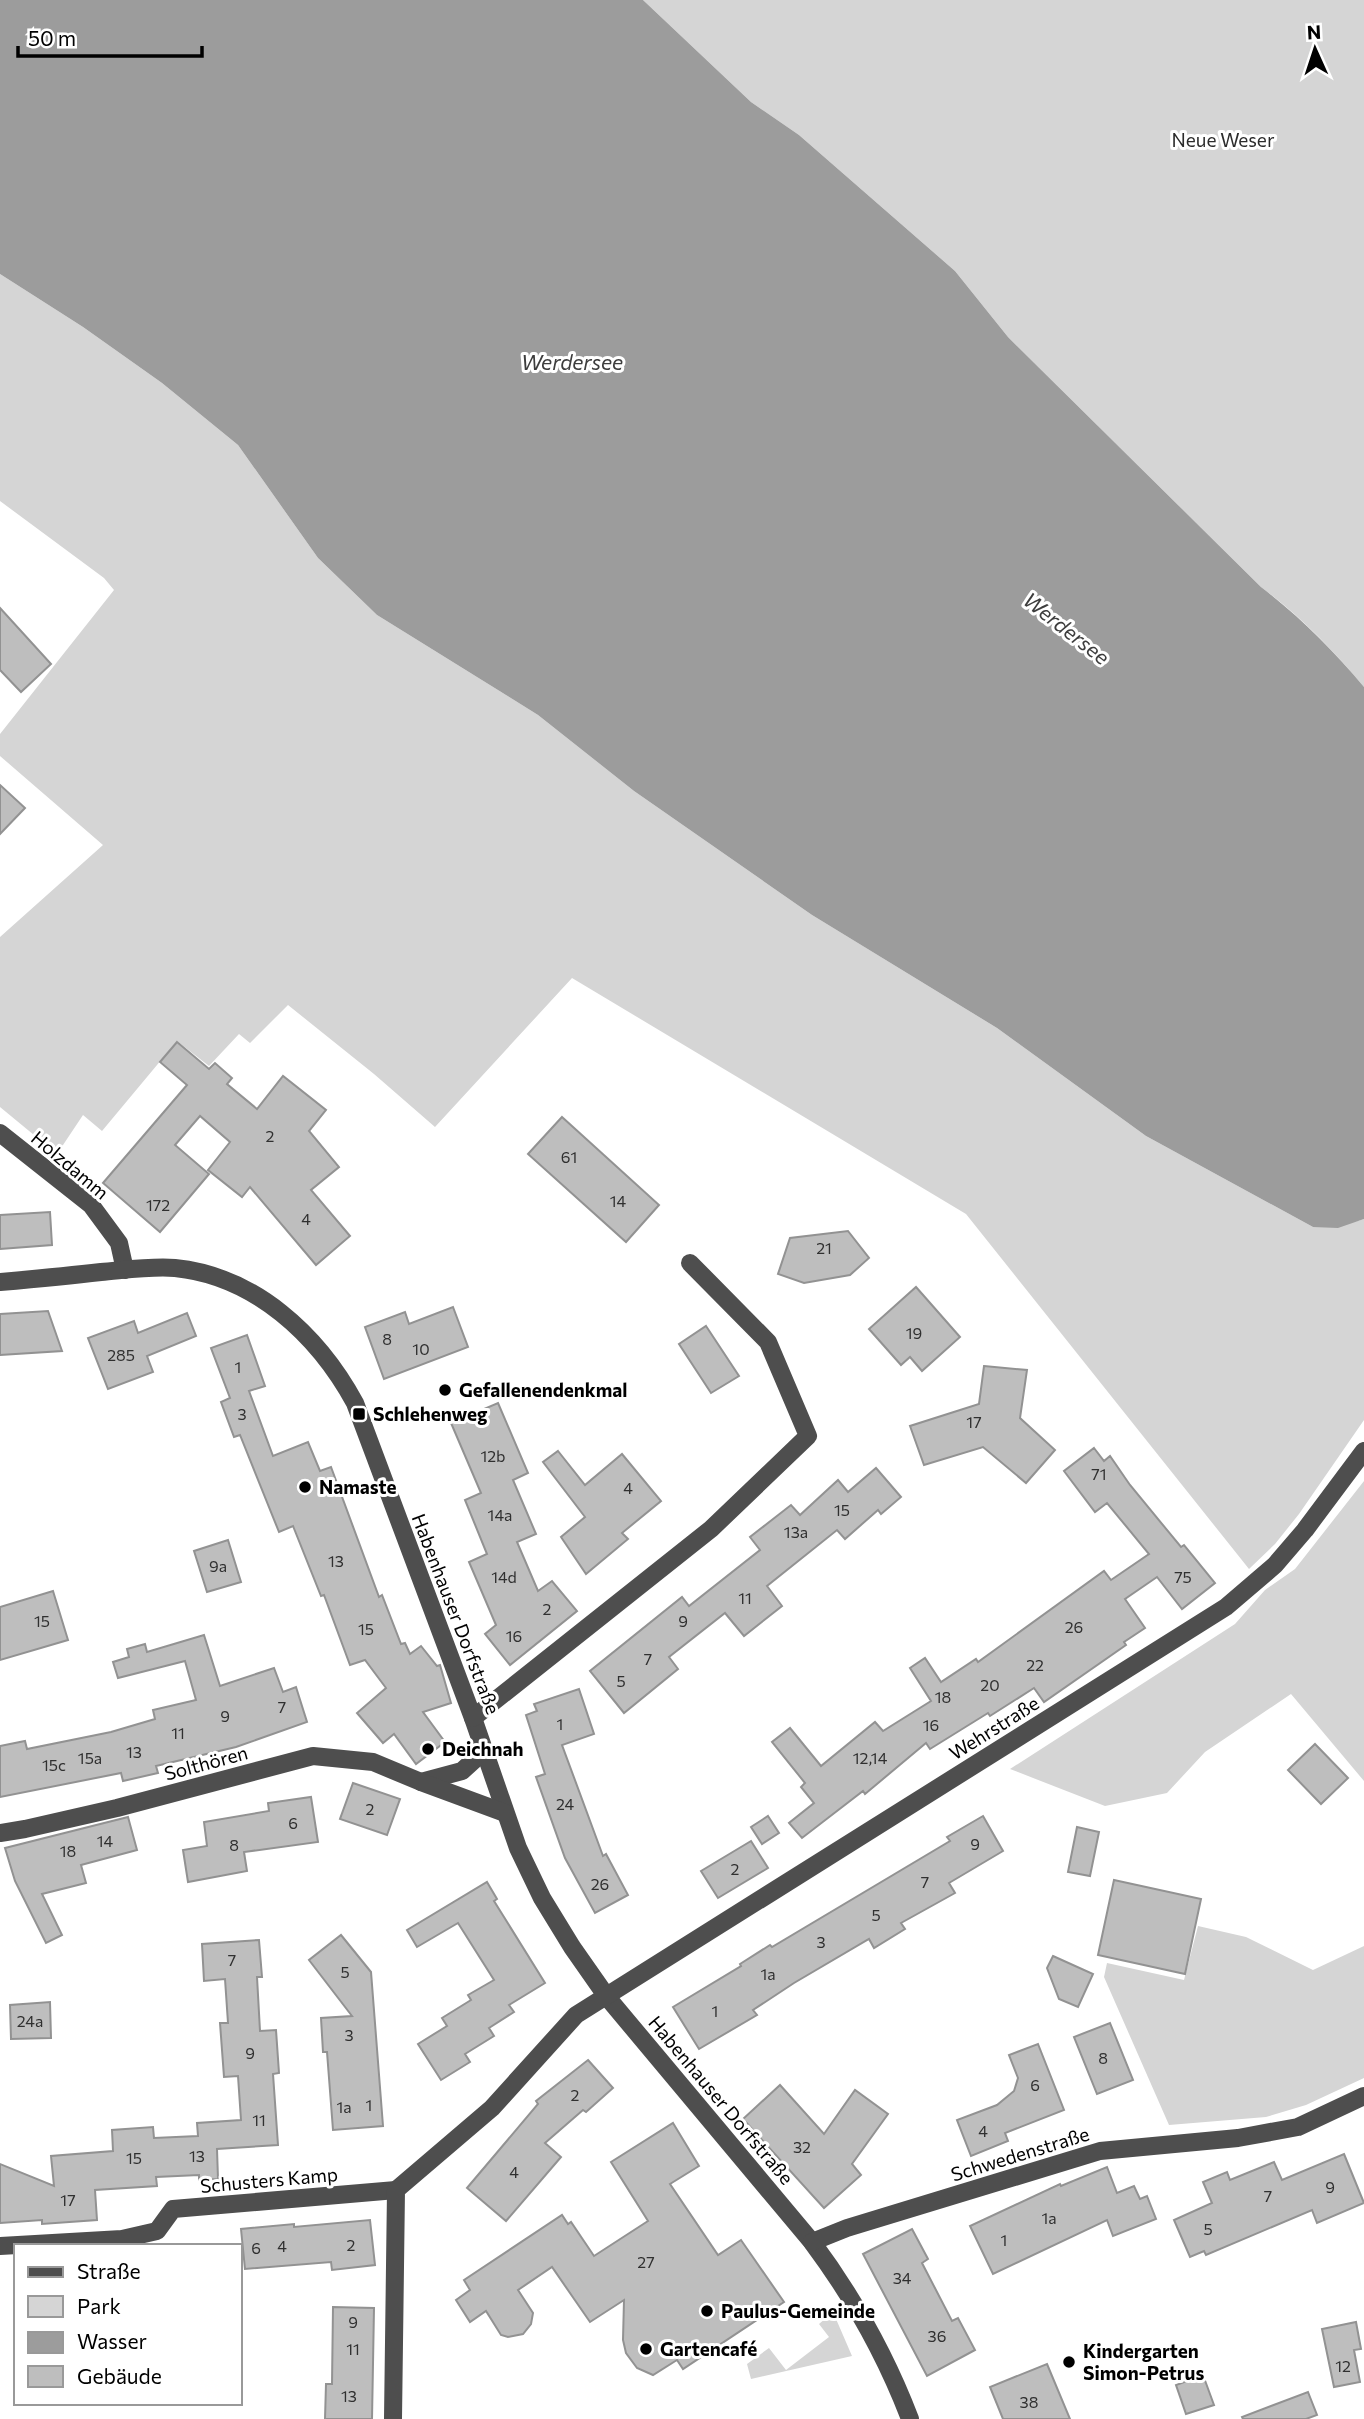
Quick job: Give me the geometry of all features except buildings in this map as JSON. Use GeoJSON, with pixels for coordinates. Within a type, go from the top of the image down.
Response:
{"type":"FeatureCollection","features":[{"type":"Feature","properties":{"kind":"street","name":"Holzdamm"},"geometry":{"type":"LineString","coordinates":[[0,1133],[90,1205],[119,1243],[125,1270]]}},
{"type":"Feature","properties":{"kind":"street"},"geometry":{"type":"LineString","coordinates":[[473,1718],[710,1529],[808,1436],[768,1342],[690,1263]]}},
{"type":"Feature","properties":{"kind":"street","name":"Habenhauser Dorfstraße"},"geometry":{"type":"LineString","coordinates":[[0,1282],[174,1268],[215,1276],[265,1301],[291,1321],[326,1356],[355,1403],[473,1718],[518,1848],[542,1898],[607,1997],[812,2242],[837,2276],[860,2314],[910,2419]]}},
{"type":"Feature","properties":{"kind":"street","name":"Wehrstraße"},"geometry":{"type":"LineString","coordinates":[[396,2190],[492,2108],[576,2015],[1226,1606],[1275,1565],[1305,1530],[1364,1451]]}},
{"type":"Feature","properties":{"kind":"street"},"geometry":{"type":"LineString","coordinates":[[421,1782],[462,1771],[484,1751]]}},
{"type":"Feature","properties":{"kind":"street","name":"Solthören"},"geometry":{"type":"LineString","coordinates":[[0,1833],[117,1808],[313,1756],[373,1762],[505,1813]]}},
{"type":"Feature","properties":{"kind":"street","name":"Schwedenstraße"},"geometry":{"type":"LineString","coordinates":[[812,2242],[847,2228],[1100,2151],[1238,2137],[1298,2127],[1364,2095]]}},
{"type":"Feature","properties":{"kind":"street"},"geometry":{"type":"LineString","coordinates":[[393,2419],[396,2190]]}},
{"type":"Feature","properties":{"kind":"street","name":"Schusters Kamp"},"geometry":{"type":"LineString","coordinates":[[35,2244],[158,2238],[173,2209],[396,2190]]}},
{"type":"Feature","properties":{"kind":"green space","name":"Neue Weser"},"geometry":{"type":"Polygon","coordinates":[[[643,0],[1364,0],[1364,687],[1316,634],[1261,587],[1008,337],[955,271],[799,135],[751,102],[643,0]]]}},
{"type":"Feature","properties":{"kind":"green space"},"geometry":{"type":"Polygon","coordinates":[[[0,274],[83,327],[162,383],[238,445],[318,558],[377,615],[538,715],[634,791],[812,915],[997,1028],[1146,1136],[1313,1227],[1364,1219],[1364,1420],[1275,1544],[1249,1569],[966,1214],[572,978],[435,1127],[288,1005],[250,1043],[239,1034],[209,1066],[177,1041],[102,1131],[83,1115],[57,1154],[0,1107],[0,937],[103,845],[0,756],[0,734],[114,590],[104,578],[0,501],[0,274]]]}},
{"type":"Feature","properties":{"kind":"green space"},"geometry":{"type":"Polygon","coordinates":[[[1364,1481],[1364,1781],[1291,1694],[1205,1752],[1167,1793],[1105,1806],[1010,1769],[1235,1624],[1265,1590],[1295,1569],[1364,1481]]]}},
{"type":"Feature","properties":{"kind":"green space"},"geometry":{"type":"Polygon","coordinates":[[[1198,1926],[1246,1937],[1313,1970],[1364,1946],[1364,2078],[1306,2105],[1266,2117],[1169,2125],[1104,1977],[1107,1963],[1184,1980],[1198,1926]]]}},
{"type":"Feature","properties":{"kind":"green space"},"geometry":{"type":"Polygon","coordinates":[[[833,2312],[852,2356],[751,2379],[747,2364],[769,2348],[786,2370],[829,2337],[819,2324],[833,2312]]]}},
{"type":"Feature","properties":{"kind":"water","name":"Werdersee"},"geometry":{"type":"Polygon","coordinates":[[[0,0],[643,0],[751,102],[799,135],[955,271],[1008,337],[1261,587],[1316,634],[1364,687],[1364,1219],[1338,1228],[1313,1227],[1146,1136],[997,1028],[812,915],[634,791],[538,715],[377,615],[318,558],[238,445],[162,383],[83,327],[0,274],[0,0]]]}},
{"type":"Feature","properties":{"kind":"place","name":"Gefallenendenkmal"},"geometry":{"type":"Point","coordinates":[445,1390]}},
{"type":"Feature","properties":{"kind":"place","name":"Schlehenweg"},"geometry":{"type":"Point","coordinates":[359,1414]}},
{"type":"Feature","properties":{"kind":"place","name":"Namaste"},"geometry":{"type":"Point","coordinates":[305,1487]}},
{"type":"Feature","properties":{"kind":"place","name":"Deichnah"},"geometry":{"type":"Point","coordinates":[428,1749]}},
{"type":"Feature","properties":{"kind":"place","name":"Paulus-Gemeinde"},"geometry":{"type":"Point","coordinates":[707,2311]}},
{"type":"Feature","properties":{"kind":"place","name":"Gartencafé"},"geometry":{"type":"Point","coordinates":[646,2349]}},
{"type":"Feature","properties":{"kind":"place","name":"Kindergarten Simon-Petrus"},"geometry":{"type":"Point","coordinates":[1069,2362]}}]}
